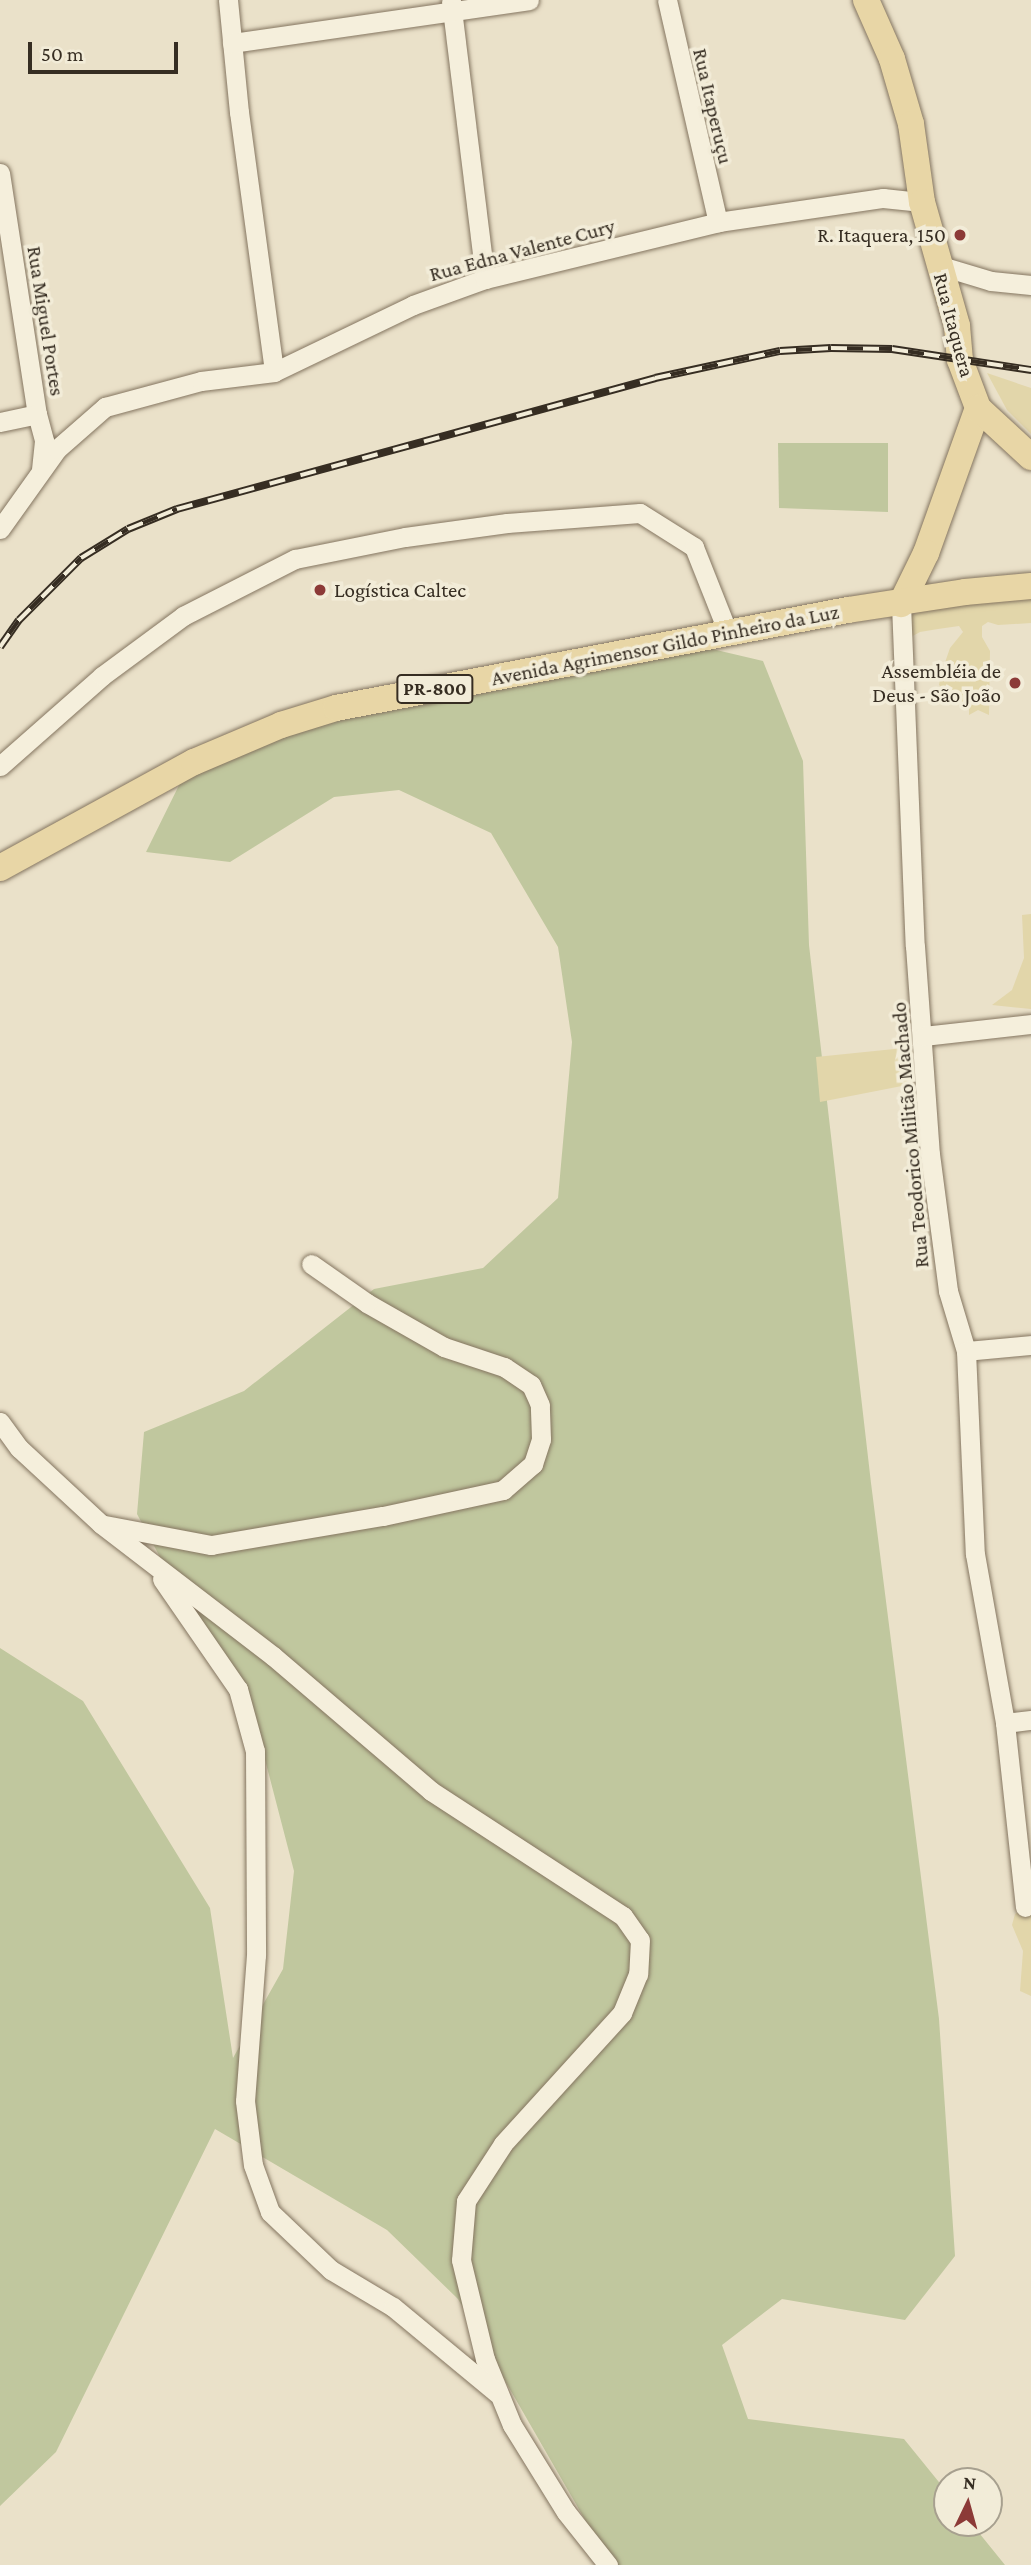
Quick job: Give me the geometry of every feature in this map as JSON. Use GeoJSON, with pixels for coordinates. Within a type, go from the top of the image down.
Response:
{"type":"FeatureCollection","features":[{"type":"Feature","properties":{"kind":"main road","name":"Rua Itaquera"},"geometry":{"type":"LineString","coordinates":[[866,0],[892,60],[911,124],[922,202],[957,326],[960,360],[978,408]]}},
{"type":"Feature","properties":{"kind":"main road"},"geometry":{"type":"LineString","coordinates":[[901,604],[926,553],[978,408],[1031,457]]}},
{"type":"Feature","properties":{"kind":"main road","name":"Avenida Agrimensor Gildo Pinheiro da Luz"},"geometry":{"type":"LineString","coordinates":[[0,868],[194,762],[292,722],[336,708],[727,633],[965,592],[1031,586]]}},
{"type":"Feature","properties":{"kind":"street"},"geometry":{"type":"LineString","coordinates":[[228,0],[239,112],[274,372]]}},
{"type":"Feature","properties":{"kind":"street"},"geometry":{"type":"LineString","coordinates":[[232,43],[452,6],[529,0]]}},
{"type":"Feature","properties":{"kind":"street","name":"Rua Itaperuçu"},"geometry":{"type":"LineString","coordinates":[[667,0],[718,222]]}},
{"type":"Feature","properties":{"kind":"street"},"geometry":{"type":"LineString","coordinates":[[452,6],[485,279]]}},
{"type":"Feature","properties":{"kind":"street","name":"Rua Miguel Portes"},"geometry":{"type":"LineString","coordinates":[[0,173],[37,414],[44,441],[35,482]]}},
{"type":"Feature","properties":{"kind":"street","name":"Rua Edna Valente Cury"},"geometry":{"type":"LineString","coordinates":[[0,529],[57,449],[74,431],[105,407],[201,381],[274,372],[413,305],[485,279],[718,222],[883,198],[922,202]]}},
{"type":"Feature","properties":{"kind":"street"},"geometry":{"type":"LineString","coordinates":[[938,265],[991,281],[1031,285]]}},
{"type":"Feature","properties":{"kind":"street"},"geometry":{"type":"LineString","coordinates":[[0,422],[37,414],[43,426],[53,433],[74,431]]}},
{"type":"Feature","properties":{"kind":"street"},"geometry":{"type":"LineString","coordinates":[[0,766],[102,676],[183,616],[295,559],[404,537],[507,523],[640,513],[694,547],[727,633]]}},
{"type":"Feature","properties":{"kind":"street","name":"Rua Teodorico Militão Machado"},"geometry":{"type":"LineString","coordinates":[[901,604],[915,946],[924,1037],[930,1154],[948,1291],[967,1351],[975,1554],[1005,1723],[1025,1907]]}},
{"type":"Feature","properties":{"kind":"street"},"geometry":{"type":"LineString","coordinates":[[924,1037],[1031,1024]]}},
{"type":"Feature","properties":{"kind":"street"},"geometry":{"type":"LineString","coordinates":[[101,1524],[211,1545],[383,1516],[503,1490],[533,1464],[541,1439],[540,1405],[531,1385],[504,1367],[444,1347],[367,1303],[311,1265]]}},
{"type":"Feature","properties":{"kind":"street"},"geometry":{"type":"LineString","coordinates":[[967,1351],[1031,1345]]}},
{"type":"Feature","properties":{"kind":"street"},"geometry":{"type":"LineString","coordinates":[[0,1422],[19,1448],[101,1524],[273,1656],[431,1791],[623,1916],[640,1940],[638,1974],[622,2013],[503,2144],[466,2201],[461,2260],[485,2359],[512,2424],[566,2512],[608,2565]]}},
{"type":"Feature","properties":{"kind":"street"},"geometry":{"type":"LineString","coordinates":[[152,1564],[238,1689],[255,1751],[256,1955],[245,2101],[253,2165],[270,2212],[331,2270],[393,2307],[500,2396]]}},
{"type":"Feature","properties":{"kind":"street"},"geometry":{"type":"LineString","coordinates":[[1005,1723],[1031,1720]]}},
{"type":"Feature","properties":{"kind":"green space"},"geometry":{"type":"Polygon","coordinates":[[[778,443],[888,443],[888,512],[779,508],[778,443]]]}},
{"type":"Feature","properties":{"kind":"green space"},"geometry":{"type":"Polygon","coordinates":[[[695,645],[763,661],[803,761],[809,945],[871,1483],[939,2019],[955,2256],[905,2320],[782,2299],[722,2345],[748,2419],[904,2439],[933,2475],[933,2537],[982,2537],[1005,2565],[611,2565],[458,2299],[387,2230],[215,2129],[56,2452],[0,2506],[0,1648],[83,1701],[210,1908],[233,2058],[283,1969],[294,1871],[262,1748],[137,1514],[144,1432],[244,1391],[374,1289],[483,1268],[558,1198],[572,1042],[558,947],[491,833],[399,790],[334,797],[230,862],[146,852],[187,769],[287,726],[695,645]]]}},
{"type":"Feature","properties":{"kind":"sand"},"geometry":{"type":"Polygon","coordinates":[[[987,373],[1031,388],[1031,434],[1007,410],[987,373]]]}},
{"type":"Feature","properties":{"kind":"sand"},"geometry":{"type":"Polygon","coordinates":[[[1031,588],[1031,623],[998,625],[988,622],[982,626],[982,637],[990,651],[989,715],[978,710],[969,715],[969,704],[957,701],[950,705],[947,692],[939,685],[950,648],[963,632],[959,626],[920,632],[907,639],[911,615],[923,610],[1031,588]]]}},
{"type":"Feature","properties":{"kind":"sand"},"geometry":{"type":"Polygon","coordinates":[[[1031,914],[1031,1009],[992,1005],[1012,990],[1024,958],[1022,915],[1031,914]]]}},
{"type":"Feature","properties":{"kind":"sand"},"geometry":{"type":"Polygon","coordinates":[[[904,1048],[907,1085],[820,1102],[816,1057],[904,1048]]]}},
{"type":"Feature","properties":{"kind":"sand"},"geometry":{"type":"Polygon","coordinates":[[[1025,1907],[1031,1907],[1031,1996],[1020,1991],[1023,1951],[1012,1925],[1015,1914],[1025,1907]]]}},
{"type":"Feature","properties":{"kind":"railway"},"geometry":{"type":"LineString","coordinates":[[0,647],[19,620],[81,558],[128,529],[177,509],[655,378],[780,351],[831,348],[892,349],[1031,370]]}},
{"type":"Feature","properties":{"kind":"place","name":"R. Itaquera, 150"},"geometry":{"type":"Point","coordinates":[960,235]}},
{"type":"Feature","properties":{"kind":"place","name":"Logística Caltec"},"geometry":{"type":"Point","coordinates":[320,590]}},
{"type":"Feature","properties":{"kind":"place","name":"Assembléia de Deus - São João"},"geometry":{"type":"Point","coordinates":[1015,683]}}]}
